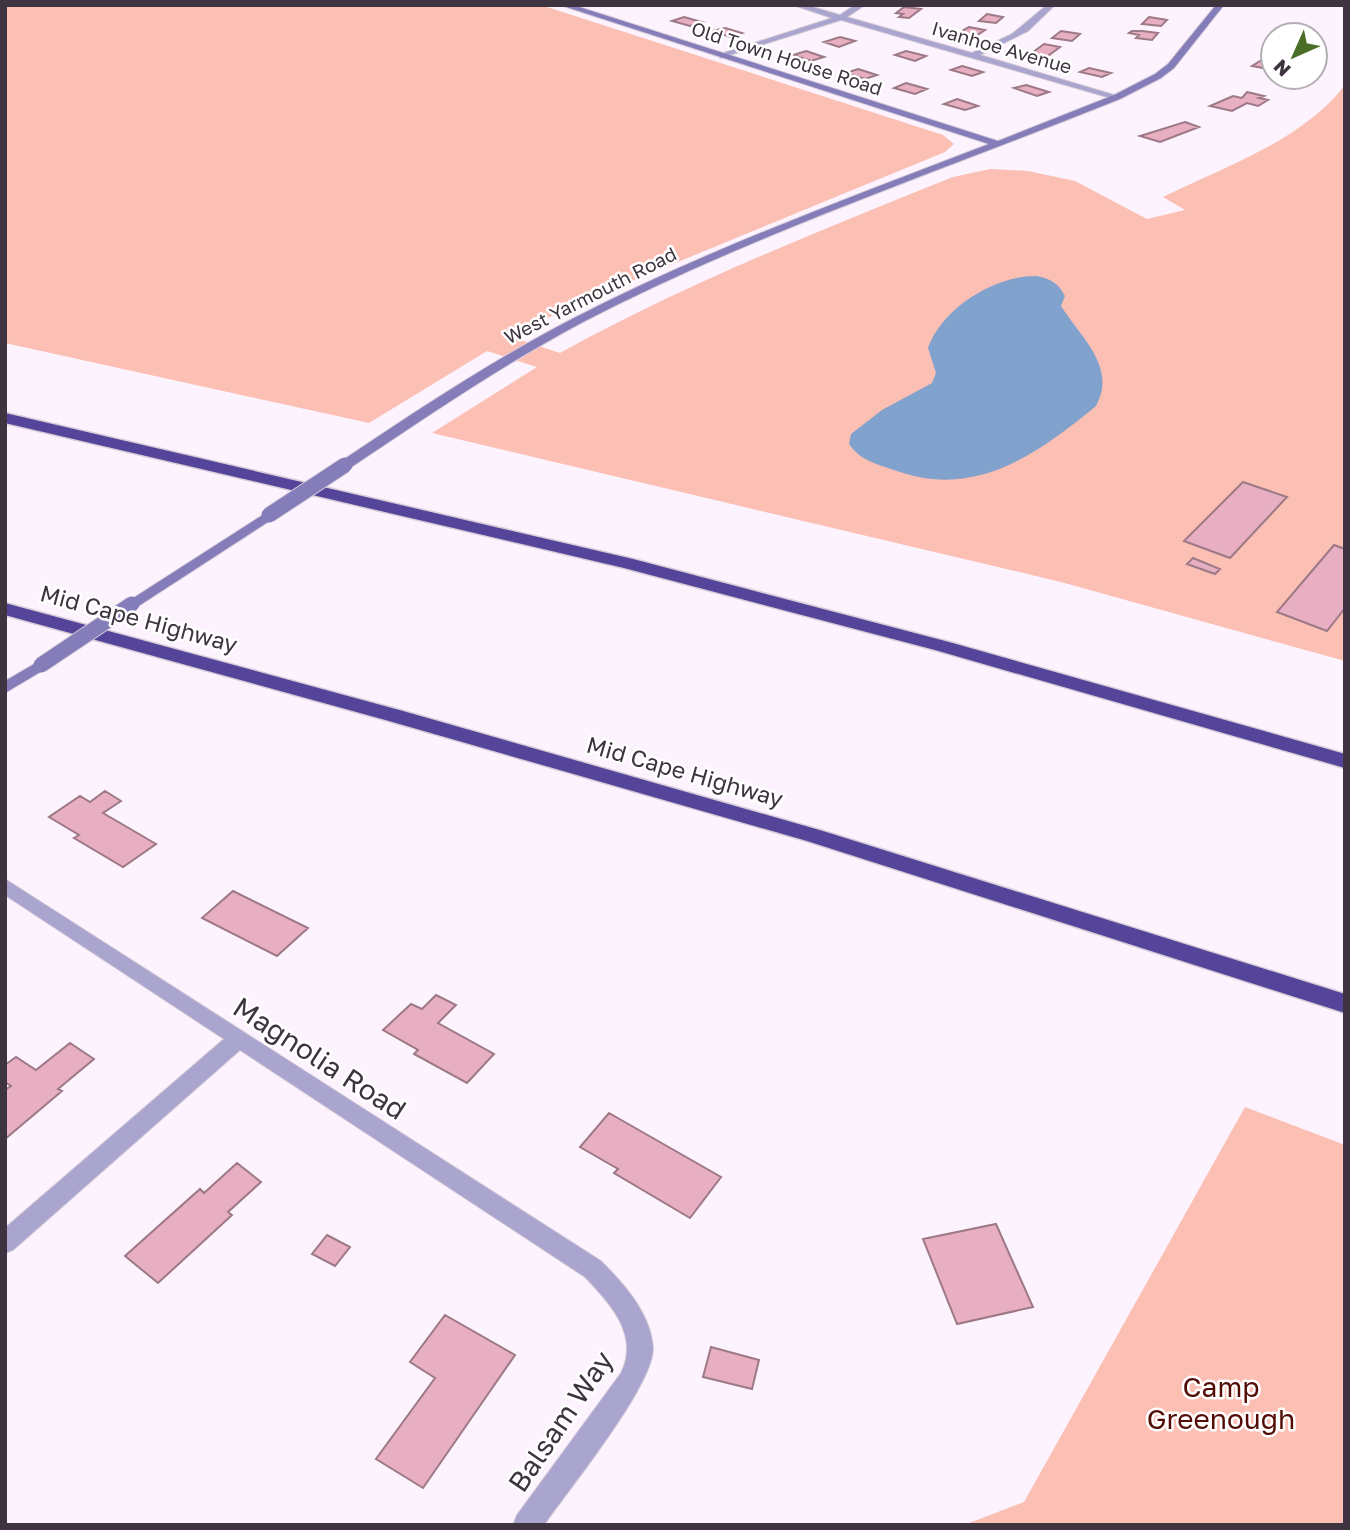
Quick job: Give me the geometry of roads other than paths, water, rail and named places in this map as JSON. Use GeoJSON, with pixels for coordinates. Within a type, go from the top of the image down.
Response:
{"type":"FeatureCollection","features":[{"type":"Feature","properties":{"kind":"highway"},"geometry":{"type":"LineString","coordinates":[[5,418],[626,563],[955,649],[1345,761]]}},
{"type":"Feature","properties":{"kind":"highway","name":"Mid Cape Highway"},"geometry":{"type":"LineString","coordinates":[[5,609],[396,716],[815,836],[1345,1004]]}},
{"type":"Feature","properties":{"kind":"main road","name":"Old Town House Road"},"geometry":{"type":"LineString","coordinates":[[564,5],[999,144]]}},
{"type":"Feature","properties":{"kind":"main road","name":"West Yarmouth Road"},"geometry":{"type":"LineString","coordinates":[[5,688],[345,465],[542,340],[696,265],[1117,97],[1158,76],[1171,66],[1220,5]]}},
{"type":"Feature","properties":{"kind":"street","name":"Ivanhoe Avenue"},"geometry":{"type":"LineString","coordinates":[[797,5],[1117,97]]}},
{"type":"Feature","properties":{"kind":"street"},"geometry":{"type":"LineString","coordinates":[[723,56],[842,18],[861,5]]}},
{"type":"Feature","properties":{"kind":"street"},"geometry":{"type":"LineString","coordinates":[[973,55],[1022,33],[1036,23],[1051,5]]}},
{"type":"Feature","properties":{"kind":"street","name":"Magnolia Road"},"geometry":{"type":"LineString","coordinates":[[5,886],[237,1040],[593,1269],[603,1279]]}},
{"type":"Feature","properties":{"kind":"street"},"geometry":{"type":"LineString","coordinates":[[5,1243],[237,1040]]}},
{"type":"Feature","properties":{"kind":"street","name":"Balsam Way"},"geometry":{"type":"LineString","coordinates":[[527,1525],[630,1382],[640,1360],[636,1326],[617,1292],[603,1279]]}},
{"type":"Feature","properties":{"kind":"water"},"geometry":{"type":"Polygon","coordinates":[[[1037,276],[1050,280],[1060,288],[1065,296],[1061,306],[1087,342],[1100,366],[1101,392],[1096,406],[1027,456],[978,476],[951,480],[923,478],[875,463],[863,458],[853,449],[849,444],[851,434],[882,410],[932,383],[936,373],[928,348],[935,333],[958,307],[1004,281],[1037,276]]]}},
{"type":"Feature","properties":{"kind":"park label","name":"Camp Greenough"},"geometry":{"type":"Point","coordinates":[1221,1402]}}]}
